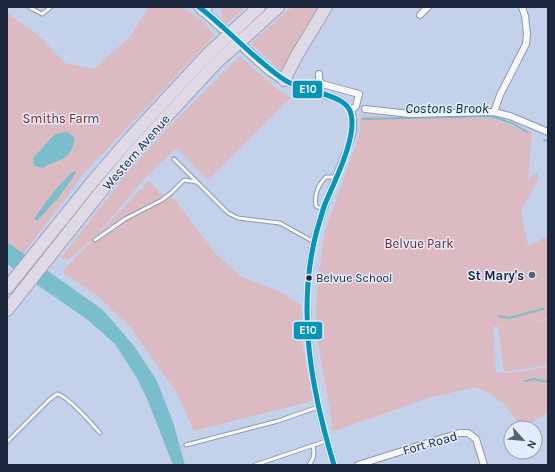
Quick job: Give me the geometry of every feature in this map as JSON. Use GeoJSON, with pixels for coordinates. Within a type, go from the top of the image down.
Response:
{"type":"FeatureCollection","features":[{"type":"Feature","properties":{"kind":"highway","name":"Western Avenue"},"geometry":{"type":"LineString","coordinates":[[7,310],[103,189],[244,20],[259,7]]}},
{"type":"Feature","properties":{"kind":"highway","name":"Western Avenue"},"geometry":{"type":"LineString","coordinates":[[9,285],[93,181],[131,137],[213,58],[254,28],[278,7]]}},
{"type":"Feature","properties":{"kind":"highway"},"geometry":{"type":"LineString","coordinates":[[284,80],[326,7]]}},
{"type":"Feature","properties":{"kind":"street"},"geometry":{"type":"LineString","coordinates":[[420,15],[428,7]]}},
{"type":"Feature","properties":{"kind":"street"},"geometry":{"type":"LineString","coordinates":[[494,112],[500,95],[526,44],[527,34],[525,16],[522,7]]}},
{"type":"Feature","properties":{"kind":"street"},"geometry":{"type":"LineString","coordinates":[[202,8],[270,71],[304,90],[339,100],[351,111],[353,118],[353,130],[323,210],[314,242],[308,278],[307,314],[310,364],[326,441],[334,465]]}},
{"type":"Feature","properties":{"kind":"street"},"geometry":{"type":"LineString","coordinates":[[319,74],[319,80],[322,84],[359,94],[356,106],[351,111]]}},
{"type":"Feature","properties":{"kind":"street"},"geometry":{"type":"LineString","coordinates":[[365,109],[410,114],[494,112],[510,116],[548,132]]}},
{"type":"Feature","properties":{"kind":"street","name":"Fort Road"},"geometry":{"type":"LineString","coordinates":[[358,465],[459,433],[468,434],[476,439],[484,465]]}},
{"type":"Feature","properties":{"kind":"lane"},"geometry":{"type":"LineString","coordinates":[[29,7],[42,14],[51,7]]}},
{"type":"Feature","properties":{"kind":"lane"},"geometry":{"type":"LineString","coordinates":[[174,160],[232,216],[280,223],[314,242]]}},
{"type":"Feature","properties":{"kind":"lane"},"geometry":{"type":"LineString","coordinates":[[323,210],[316,206],[315,197],[320,183],[326,177],[336,177]]}},
{"type":"Feature","properties":{"kind":"lane"},"geometry":{"type":"LineString","coordinates":[[95,240],[125,219],[162,200],[184,180],[196,182]]}},
{"type":"Feature","properties":{"kind":"lane"},"geometry":{"type":"LineString","coordinates":[[7,442],[49,400],[57,394],[61,394],[69,401],[100,432]]}},
{"type":"Feature","properties":{"kind":"lane"},"geometry":{"type":"LineString","coordinates":[[186,445],[278,421],[318,407]]}},
{"type":"Feature","properties":{"kind":"lane"},"geometry":{"type":"LineString","coordinates":[[255,465],[326,441]]}},
{"type":"Feature","properties":{"kind":"lane"},"geometry":{"type":"LineString","coordinates":[[309,465],[313,459],[313,446]]}},
{"type":"Feature","properties":{"kind":"green space","name":"Smiths Farm"},"geometry":{"type":"Polygon","coordinates":[[[149,7],[182,7],[203,21],[214,36],[85,172],[21,257],[7,246],[7,13],[38,35],[65,63],[94,69],[130,37],[149,7]]]}},
{"type":"Feature","properties":{"kind":"green space"},"geometry":{"type":"Polygon","coordinates":[[[245,7],[227,24],[222,19],[221,8],[245,7]]]}},
{"type":"Feature","properties":{"kind":"green space"},"geometry":{"type":"Polygon","coordinates":[[[292,7],[321,7],[285,68],[281,70],[251,43],[292,7]]]}},
{"type":"Feature","properties":{"kind":"green space"},"geometry":{"type":"Polygon","coordinates":[[[240,56],[275,87],[291,98],[208,180],[177,148],[145,178],[98,234],[67,261],[61,258],[127,173],[164,132],[240,56]]]}},
{"type":"Feature","properties":{"kind":"green space","name":"Belvue Park"},"geometry":{"type":"Polygon","coordinates":[[[361,115],[409,118],[491,118],[532,132],[528,182],[533,175],[538,172],[538,180],[521,211],[528,246],[548,236],[548,318],[534,322],[548,320],[548,365],[504,372],[498,327],[531,323],[493,327],[496,372],[503,373],[516,372],[548,367],[548,412],[536,420],[516,420],[504,404],[489,393],[475,387],[428,398],[331,432],[332,422],[315,325],[318,278],[325,231],[359,136],[361,115]]]}},
{"type":"Feature","properties":{"kind":"green space"},"geometry":{"type":"Polygon","coordinates":[[[149,181],[165,198],[172,196],[215,253],[240,276],[279,291],[301,305],[303,346],[313,401],[194,431],[177,393],[130,327],[99,297],[62,272],[149,181]]]}},
{"type":"Feature","properties":{"kind":"shaded area"},"geometry":{"type":"Polygon","coordinates":[[[67,132],[75,138],[73,146],[67,155],[64,158],[43,168],[34,166],[33,158],[55,134],[67,132]]]}},
{"type":"Feature","properties":{"kind":"shaded area"},"geometry":{"type":"Polygon","coordinates":[[[74,171],[76,173],[58,198],[37,221],[34,219],[52,194],[74,171]]]}},
{"type":"Feature","properties":{"kind":"shaded area"},"geometry":{"type":"Polygon","coordinates":[[[7,242],[103,310],[134,346],[156,379],[173,422],[185,465],[173,465],[148,401],[137,378],[115,344],[88,320],[7,264],[7,242]]]}},
{"type":"Feature","properties":{"kind":"waterway","name":"Costons Brook"},"geometry":{"type":"LineString","coordinates":[[363,119],[491,116],[514,124],[527,132]]}},
{"type":"Feature","properties":{"kind":"waterway","name":"Costons Brook"},"geometry":{"type":"LineString","coordinates":[[544,140],[548,141]]}},
{"type":"Feature","properties":{"kind":"waterway"},"geometry":{"type":"LineString","coordinates":[[499,316],[509,318],[543,309]]}},
{"type":"Feature","properties":{"kind":"waterway"},"geometry":{"type":"LineString","coordinates":[[525,381],[534,379],[548,382]]}},
{"type":"Feature","properties":{"kind":"transit line","name":"E10"},"geometry":{"type":"LineString","coordinates":[[199,7],[274,73],[298,87],[339,100],[349,109],[352,118],[352,130],[345,156],[325,204],[317,230],[311,259],[308,289],[307,319],[313,378],[334,465]]}},
{"type":"Feature","properties":{"kind":"place","name":"St Mary's"},"geometry":{"type":"Point","coordinates":[532,275]}},
{"type":"Feature","properties":{"kind":"place","name":"Belvue School"},"geometry":{"type":"Point","coordinates":[309,278]}}]}
